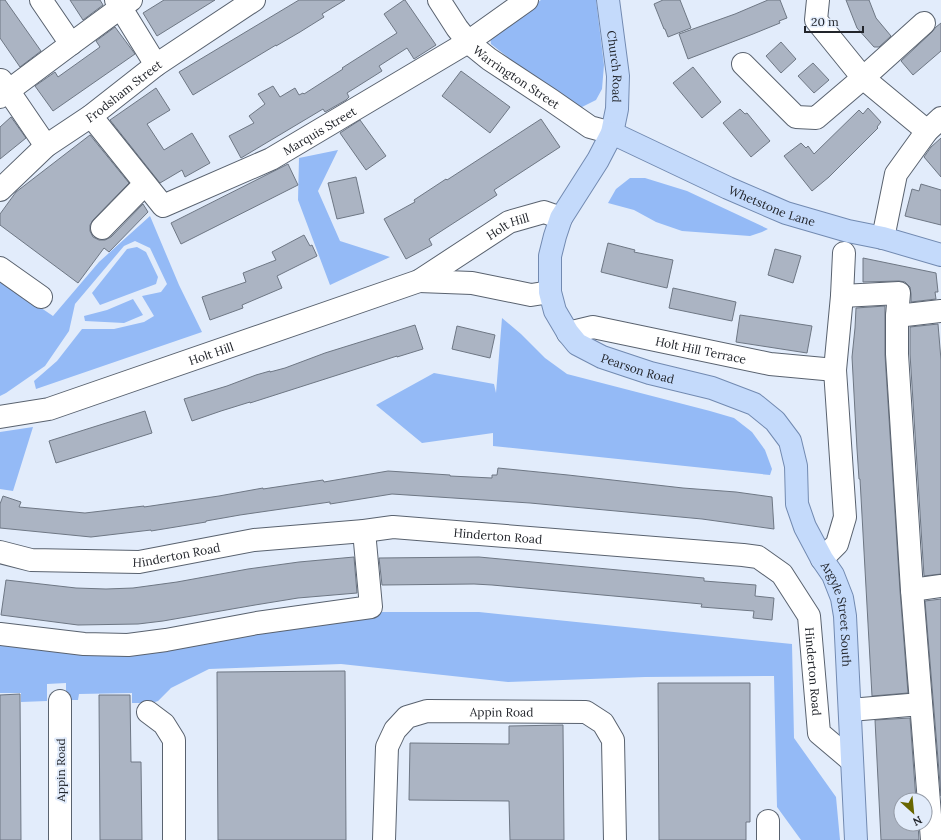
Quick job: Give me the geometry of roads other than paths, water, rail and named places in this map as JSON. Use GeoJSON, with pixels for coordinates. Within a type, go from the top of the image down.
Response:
{"type":"FeatureCollection","features":[{"type":"Feature","properties":{"kind":"main road","name":"Church Road"},"geometry":{"type":"LineString","coordinates":[[608,0],[618,76],[616,109],[612,133]]}},
{"type":"Feature","properties":{"kind":"main road","name":"Pearson Road"},"geometry":{"type":"LineString","coordinates":[[612,133],[598,160],[561,218],[555,236],[550,256],[550,292],[555,311],[568,333],[577,344],[602,357],[650,373],[712,388],[754,404],[775,421],[790,441],[796,466],[797,504],[805,527],[822,559]]}},
{"type":"Feature","properties":{"kind":"main road","name":"Whetstone Lane"},"geometry":{"type":"LineString","coordinates":[[612,133],[728,188],[786,213],[848,231],[883,238],[941,254]]}},
{"type":"Feature","properties":{"kind":"main road","name":"Argyle Street South"},"geometry":{"type":"LineString","coordinates":[[822,559],[834,575],[842,598],[845,616],[856,840]]}},
{"type":"Feature","properties":{"kind":"street"},"geometry":{"type":"LineString","coordinates":[[41,0],[71,44]]}},
{"type":"Feature","properties":{"kind":"street","name":"Frodsham Street"},"geometry":{"type":"LineString","coordinates":[[0,190],[46,146],[91,116],[156,65],[254,0]]}},
{"type":"Feature","properties":{"kind":"street","name":"Warrington Street"},"geometry":{"type":"LineString","coordinates":[[440,0],[457,28],[468,42],[489,59],[590,127],[612,133]]}},
{"type":"Feature","properties":{"kind":"street","name":"Marquis Street"},"geometry":{"type":"LineString","coordinates":[[146,184],[163,206],[271,159],[468,42],[527,0]]}},
{"type":"Feature","properties":{"kind":"street"},"geometry":{"type":"LineString","coordinates":[[818,0],[816,20],[863,78],[934,124],[896,174],[883,238]]}},
{"type":"Feature","properties":{"kind":"street"},"geometry":{"type":"LineString","coordinates":[[46,146],[3,89],[71,44],[122,2],[156,65]]}},
{"type":"Feature","properties":{"kind":"street"},"geometry":{"type":"LineString","coordinates":[[743,64],[796,117],[816,118],[924,23]]}},
{"type":"Feature","properties":{"kind":"street"},"geometry":{"type":"LineString","coordinates":[[91,116],[146,184],[102,228]]}},
{"type":"Feature","properties":{"kind":"street","name":"Holt Hill"},"geometry":{"type":"LineString","coordinates":[[0,417],[49,409],[419,281],[508,222],[544,212],[561,218]]}},
{"type":"Feature","properties":{"kind":"street","name":"Argyle Street South"},"geometry":{"type":"LineString","coordinates":[[822,559],[837,544],[845,517],[835,370],[842,296],[844,253]]}},
{"type":"Feature","properties":{"kind":"street"},"geometry":{"type":"LineString","coordinates":[[0,268],[41,297]]}},
{"type":"Feature","properties":{"kind":"street","name":"Holt Hill"},"geometry":{"type":"LineString","coordinates":[[419,281],[472,284],[531,295],[550,292]]}},
{"type":"Feature","properties":{"kind":"street"},"geometry":{"type":"LineString","coordinates":[[842,296],[899,293],[897,316],[897,354],[912,590],[932,840]]}},
{"type":"Feature","properties":{"kind":"street"},"geometry":{"type":"LineString","coordinates":[[897,316],[941,311]]}},
{"type":"Feature","properties":{"kind":"street","name":"Holt Hill Terrace"},"geometry":{"type":"LineString","coordinates":[[568,333],[593,327],[770,364],[835,370]]}},
{"type":"Feature","properties":{"kind":"street","name":"Hinderton Road"},"geometry":{"type":"LineString","coordinates":[[0,552],[31,560],[139,562],[254,540],[364,531],[393,527],[758,557],[782,574],[809,616],[819,733],[852,761]]}},
{"type":"Feature","properties":{"kind":"street"},"geometry":{"type":"LineString","coordinates":[[0,634],[84,644],[128,645],[166,640],[257,623],[371,607],[364,531]]}},
{"type":"Feature","properties":{"kind":"street"},"geometry":{"type":"LineString","coordinates":[[912,590],[941,586]]}},
{"type":"Feature","properties":{"kind":"street","name":"Appin Road"},"geometry":{"type":"LineString","coordinates":[[60,701],[60,840]]}},
{"type":"Feature","properties":{"kind":"street"},"geometry":{"type":"LineString","coordinates":[[850,710],[921,704]]}},
{"type":"Feature","properties":{"kind":"street","name":"Appin Road"},"geometry":{"type":"LineString","coordinates":[[384,840],[387,747],[395,730],[407,717],[427,711],[586,712],[603,723],[613,740],[615,840]]}},
{"type":"Feature","properties":{"kind":"street"},"geometry":{"type":"LineString","coordinates":[[148,712],[164,724],[174,740],[174,840]]}}]}
